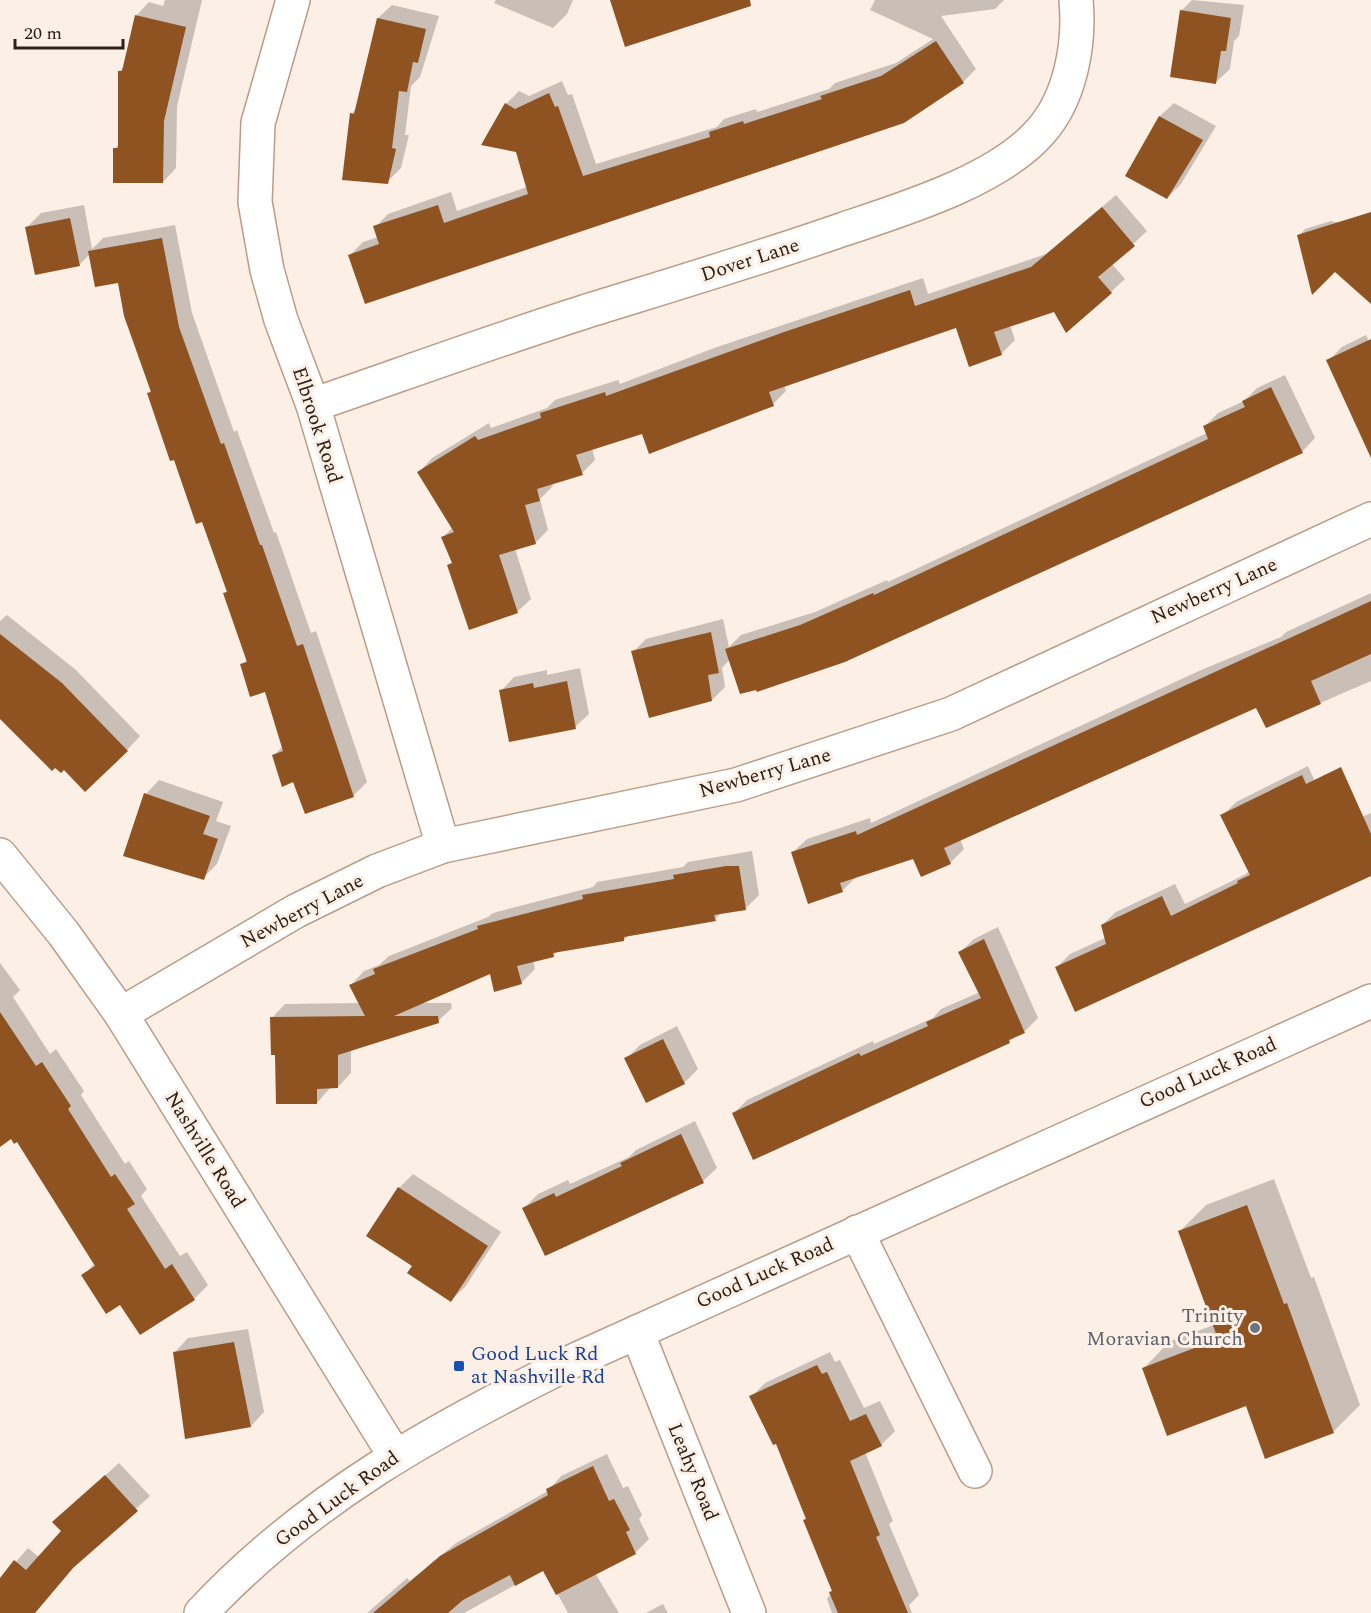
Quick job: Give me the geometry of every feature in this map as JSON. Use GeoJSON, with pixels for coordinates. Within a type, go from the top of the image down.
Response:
{"type":"FeatureCollection","features":[{"type":"Feature","properties":{"kind":"street","name":"Elbrook Road"},"geometry":{"type":"LineString","coordinates":[[293,0],[258,123],[255,202],[272,290],[313,405],[442,846]]}},
{"type":"Feature","properties":{"kind":"street","name":"Dover Lane"},"geometry":{"type":"LineString","coordinates":[[313,405],[545,325],[890,213],[971,179],[1011,158],[1041,131],[1055,111],[1064,91],[1076,41],[1076,0]]}},
{"type":"Feature","properties":{"kind":"street","name":"Newberry Lane"},"geometry":{"type":"LineString","coordinates":[[121,1014],[296,911],[377,871],[442,846],[736,785],[951,714],[1371,519]]}},
{"type":"Feature","properties":{"kind":"street","name":"Nashville Road"},"geometry":{"type":"LineString","coordinates":[[0,855],[64,934],[121,1014],[395,1456]]}},
{"type":"Feature","properties":{"kind":"street","name":"Good Luck Road"},"geometry":{"type":"LineString","coordinates":[[201,1613],[292,1526],[395,1456],[480,1407],[637,1332],[1371,1001]]}},
{"type":"Feature","properties":{"kind":"street"},"geometry":{"type":"LineString","coordinates":[[857,1232],[975,1471]]}},
{"type":"Feature","properties":{"kind":"street","name":"Leahy Road"},"geometry":{"type":"LineString","coordinates":[[637,1332],[749,1613]]}},
{"type":"Feature","properties":{"kind":"building"},"geometry":{"type":"Polygon","coordinates":[[[610,0],[750,0],[751,6],[625,47],[610,0]]]}},
{"type":"Feature","properties":{"kind":"building"},"geometry":{"type":"Polygon","coordinates":[[[1180,10],[1231,18],[1226,51],[1221,51],[1216,84],[1170,77],[1180,10]]]}},
{"type":"Feature","properties":{"kind":"building"},"geometry":{"type":"Polygon","coordinates":[[[135,15],[186,27],[164,121],[163,183],[113,183],[113,148],[118,148],[118,71],[122,71],[135,15]]]}},
{"type":"Feature","properties":{"kind":"building"},"geometry":{"type":"Polygon","coordinates":[[[377,18],[426,29],[418,63],[413,62],[407,92],[399,91],[392,148],[396,149],[388,184],[342,180],[350,113],[354,114],[377,18]]]}},
{"type":"Feature","properties":{"kind":"building"},"geometry":{"type":"Polygon","coordinates":[[[936,41],[964,83],[904,123],[365,304],[348,255],[379,244],[373,226],[438,205],[444,223],[528,194],[516,152],[481,145],[505,103],[515,109],[549,93],[555,107],[558,106],[583,176],[710,137],[709,132],[743,121],[744,124],[822,99],[820,96],[881,76],[936,41]]]}},
{"type":"Feature","properties":{"kind":"building"},"geometry":{"type":"Polygon","coordinates":[[[1159,116],[1203,140],[1167,199],[1125,176],[1159,116]]]}},
{"type":"Feature","properties":{"kind":"building"},"geometry":{"type":"Polygon","coordinates":[[[1102,207],[1135,246],[1098,277],[1112,293],[1066,333],[1054,312],[994,332],[1002,355],[969,367],[956,328],[769,392],[774,406],[649,454],[642,434],[576,455],[583,475],[537,489],[540,501],[525,505],[536,544],[499,555],[518,613],[469,630],[447,565],[452,563],[441,537],[454,532],[417,472],[475,436],[478,440],[541,418],[540,413],[605,392],[606,396],[784,332],[910,290],[915,306],[1031,267],[1102,207]]]}},
{"type":"Feature","properties":{"kind":"building"},"geometry":{"type":"Polygon","coordinates":[[[1371,212],[1371,304],[1335,272],[1312,295],[1297,235],[1371,212]]]}},
{"type":"Feature","properties":{"kind":"building"},"geometry":{"type":"Polygon","coordinates":[[[70,218],[80,266],[35,275],[25,227],[70,218]]]}},
{"type":"Feature","properties":{"kind":"building"},"geometry":{"type":"Polygon","coordinates":[[[162,238],[179,327],[221,444],[224,443],[260,545],[262,545],[297,646],[303,644],[354,797],[305,814],[293,782],[282,787],[272,755],[283,751],[265,692],[250,697],[240,664],[247,662],[223,593],[227,592],[202,522],[196,524],[174,460],[170,461],[147,393],[151,392],[124,316],[118,283],[95,287],[88,251],[162,238]]]}},
{"type":"Feature","properties":{"kind":"building"},"geometry":{"type":"Polygon","coordinates":[[[1371,339],[1371,458],[1326,360],[1371,339]]]}},
{"type":"Feature","properties":{"kind":"building"},"geometry":{"type":"Polygon","coordinates":[[[1271,387],[1303,453],[845,662],[757,692],[756,690],[740,694],[725,649],[800,625],[873,593],[874,595],[1208,439],[1203,426],[1245,407],[1242,401],[1271,387]]]}},
{"type":"Feature","properties":{"kind":"building"},"geometry":{"type":"Polygon","coordinates":[[[1371,601],[1371,654],[1311,681],[1321,704],[1266,728],[1256,708],[944,848],[951,864],[921,877],[913,859],[840,883],[843,892],[808,904],[791,852],[856,831],[857,835],[1371,601]]]}},
{"type":"Feature","properties":{"kind":"building"},"geometry":{"type":"Polygon","coordinates":[[[711,632],[719,673],[708,675],[712,701],[649,718],[631,651],[711,632]]]}},
{"type":"Feature","properties":{"kind":"building"},"geometry":{"type":"Polygon","coordinates":[[[0,634],[62,683],[128,751],[85,792],[64,770],[61,773],[55,768],[52,771],[0,719],[0,634]]]}},
{"type":"Feature","properties":{"kind":"building"},"geometry":{"type":"Polygon","coordinates":[[[567,681],[576,729],[509,742],[499,690],[533,683],[534,688],[567,681]]]}},
{"type":"Feature","properties":{"kind":"building"},"geometry":{"type":"Polygon","coordinates":[[[1341,767],[1371,834],[1371,876],[1075,1012],[1055,967],[1106,944],[1101,925],[1162,896],[1171,916],[1250,875],[1220,815],[1302,775],[1306,784],[1341,767]]]}},
{"type":"Feature","properties":{"kind":"building"},"geometry":{"type":"Polygon","coordinates":[[[144,793],[210,816],[203,834],[218,839],[204,880],[123,856],[144,793]]]}},
{"type":"Feature","properties":{"kind":"building"},"geometry":{"type":"Polygon","coordinates":[[[739,866],[746,910],[714,915],[716,921],[624,937],[624,941],[553,953],[554,957],[517,966],[522,984],[494,992],[490,974],[394,1016],[438,1016],[439,1023],[338,1055],[338,1088],[317,1089],[317,1104],[276,1104],[275,1055],[271,1055],[270,1017],[365,1016],[349,985],[375,974],[373,969],[478,929],[477,926],[583,899],[582,895],[674,879],[673,875],[739,866]]]}},
{"type":"Feature","properties":{"kind":"building"},"geometry":{"type":"Polygon","coordinates":[[[984,939],[1025,1033],[1009,1040],[1010,1043],[753,1160],[732,1113],[859,1053],[861,1056],[928,1026],[926,1022],[981,998],[958,952],[984,939]]]}},
{"type":"Feature","properties":{"kind":"building"},"geometry":{"type":"Polygon","coordinates":[[[0,1012],[36,1066],[42,1062],[71,1106],[68,1109],[111,1177],[115,1174],[135,1204],[127,1209],[165,1269],[172,1264],[195,1300],[140,1335],[120,1305],[106,1314],[81,1275],[95,1266],[17,1142],[14,1144],[11,1139],[0,1147],[0,1012]]]}},
{"type":"Feature","properties":{"kind":"building"},"geometry":{"type":"Polygon","coordinates":[[[663,1039],[685,1084],[646,1103],[624,1058],[663,1039]]]}},
{"type":"Feature","properties":{"kind":"building"},"geometry":{"type":"Polygon","coordinates":[[[681,1134],[704,1183],[545,1256],[522,1208],[554,1193],[556,1197],[622,1166],[620,1163],[681,1134]]]}},
{"type":"Feature","properties":{"kind":"building"},"geometry":{"type":"Polygon","coordinates":[[[398,1187],[488,1246],[451,1302],[407,1273],[412,1266],[366,1236],[398,1187]]]}},
{"type":"Feature","properties":{"kind":"building","name":"Trinity Moravian Church"},"geometry":{"type":"Polygon","coordinates":[[[1247,1205],[1284,1304],[1287,1303],[1334,1433],[1265,1459],[1246,1406],[1167,1436],[1142,1368],[1218,1339],[1178,1231],[1247,1205]]]}},
{"type":"Feature","properties":{"kind":"building"},"geometry":{"type":"Polygon","coordinates":[[[234,1342],[251,1427],[185,1439],[173,1352],[234,1342]]]}},
{"type":"Feature","properties":{"kind":"building"},"geometry":{"type":"Polygon","coordinates":[[[817,1365],[822,1374],[827,1372],[850,1421],[866,1414],[882,1446],[850,1461],[880,1535],[876,1537],[908,1613],[838,1613],[829,1592],[832,1591],[803,1520],[806,1519],[776,1444],[773,1445],[749,1396],[817,1365]]]}},
{"type":"Feature","properties":{"kind":"building"},"geometry":{"type":"Polygon","coordinates":[[[593,1466],[609,1501],[614,1499],[630,1530],[626,1532],[636,1554],[556,1595],[543,1571],[515,1586],[510,1575],[463,1600],[448,1613],[373,1613],[440,1556],[548,1495],[546,1489],[593,1466]]]}},
{"type":"Feature","properties":{"kind":"building"},"geometry":{"type":"Polygon","coordinates":[[[105,1475],[138,1511],[73,1568],[35,1613],[0,1613],[0,1578],[14,1560],[26,1570],[61,1531],[52,1522],[105,1475]]]}},
{"type":"Feature","properties":{"kind":"place","name":"Trinity Moravian Church"},"geometry":{"type":"Point","coordinates":[1255,1328]}},
{"type":"Feature","properties":{"kind":"place","name":"Good Luck Rd at Nashville Rd"},"geometry":{"type":"Point","coordinates":[459,1366]}}]}
